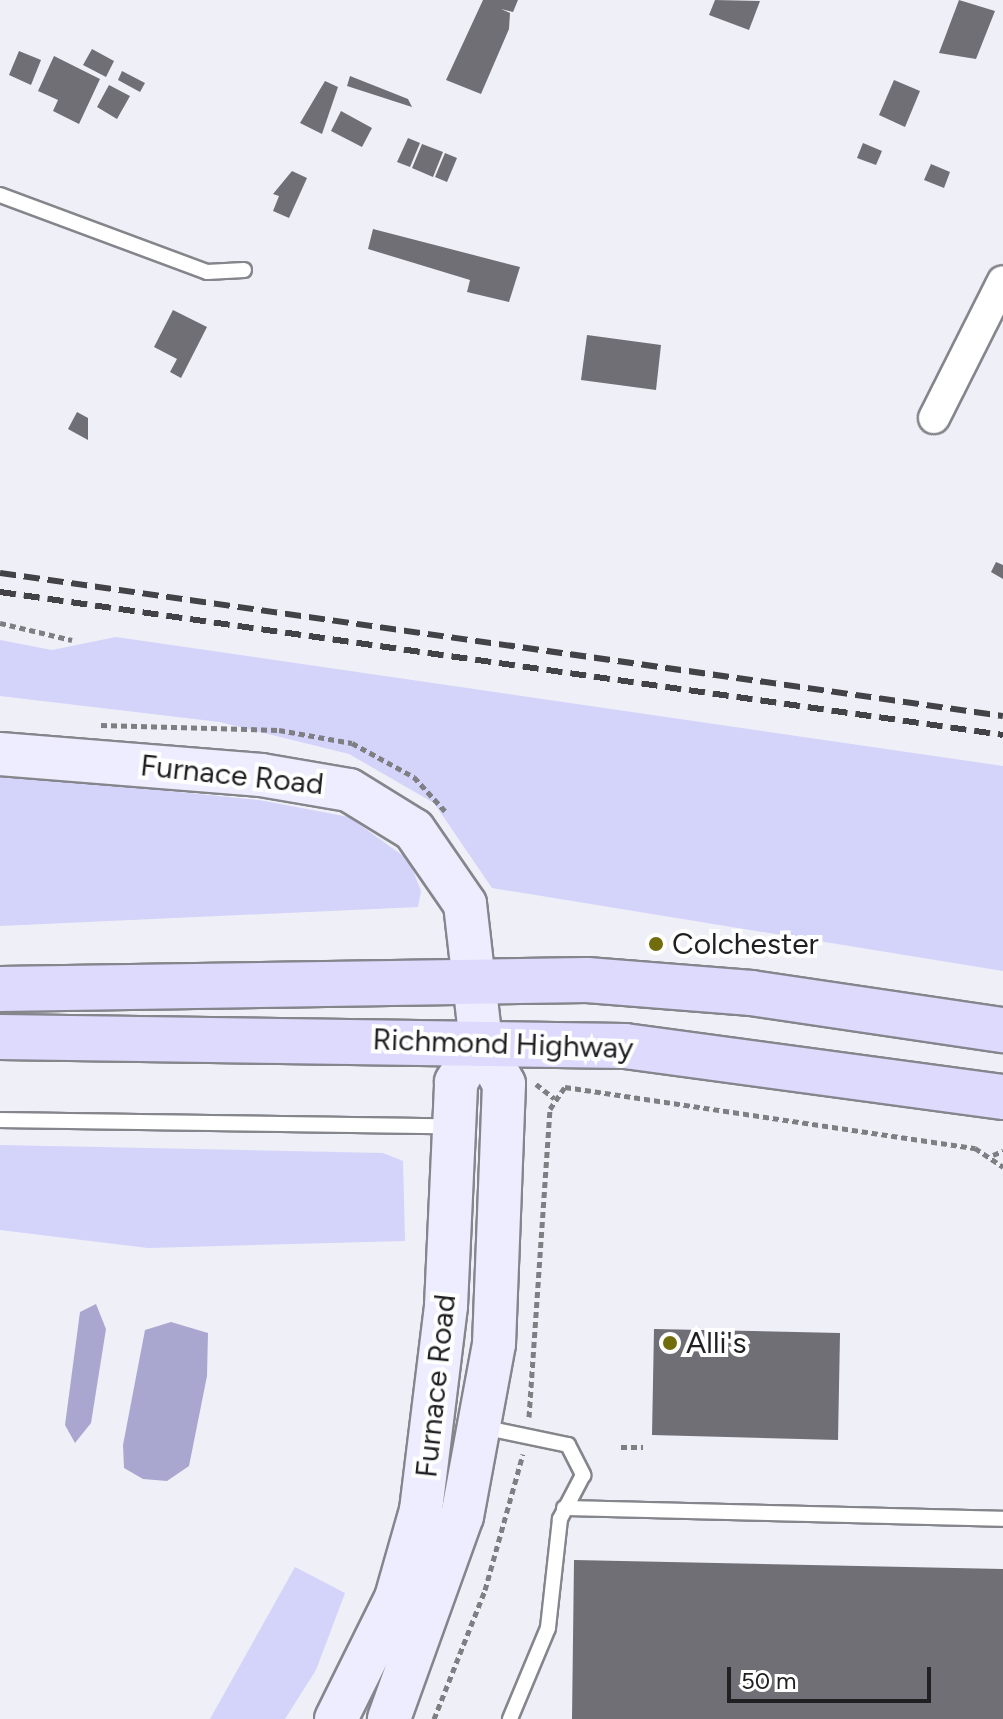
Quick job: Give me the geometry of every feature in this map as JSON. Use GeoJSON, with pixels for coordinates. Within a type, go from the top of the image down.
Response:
{"type":"FeatureCollection","features":[{"type":"Feature","properties":{"kind":"main road","name":"Furnace Road"},"geometry":{"type":"LineString","coordinates":[[0,754],[321,782],[379,804],[414,830],[458,887],[471,922],[481,1042],[504,1084],[499,1277],[482,1427],[443,1580],[389,1719]]}},
{"type":"Feature","properties":{"kind":"main road","name":"Richmond Highway"},"geometry":{"type":"LineString","coordinates":[[0,989],[475,977],[751,993],[1003,1030]]}},
{"type":"Feature","properties":{"kind":"main road","name":"Richmond Highway"},"geometry":{"type":"LineString","coordinates":[[0,1037],[481,1042],[700,1054],[995,1101]]}},
{"type":"Feature","properties":{"kind":"main road","name":"Furnace Road"},"geometry":{"type":"LineString","coordinates":[[336,1719],[396,1598],[427,1481],[456,1082],[481,1042]]}},
{"type":"Feature","properties":{"kind":"street"},"geometry":{"type":"LineString","coordinates":[[934,418],[1003,281]]}},
{"type":"Feature","properties":{"kind":"lane"},"geometry":{"type":"LineString","coordinates":[[0,195],[207,272],[244,270]]}},
{"type":"Feature","properties":{"kind":"lane"},"geometry":{"type":"LineString","coordinates":[[0,1120],[455,1126]]}},
{"type":"Feature","properties":{"kind":"lane"},"geometry":{"type":"LineString","coordinates":[[482,1427],[568,1445],[583,1475],[564,1508],[556,1602],[510,1719]]}},
{"type":"Feature","properties":{"kind":"lane"},"geometry":{"type":"LineString","coordinates":[[564,1508],[1003,1519]]}},
{"type":"Feature","properties":{"kind":"path"},"geometry":{"type":"LineString","coordinates":[[0,623],[72,640]]}},
{"type":"Feature","properties":{"kind":"path"},"geometry":{"type":"LineString","coordinates":[[531,1405],[550,1109],[562,1088],[655,1097],[697,1110],[993,1155],[1003,1151]]}},
{"type":"Feature","properties":{"kind":"path"},"geometry":{"type":"LineString","coordinates":[[993,1155],[1003,1167]]}},
{"type":"Feature","properties":{"kind":"path"},"geometry":{"type":"LineString","coordinates":[[621,1447],[643,1447]]}},
{"type":"Feature","properties":{"kind":"path"},"geometry":{"type":"LineString","coordinates":[[434,1719],[485,1590],[522,1464]]}},
{"type":"Feature","properties":{"kind":"shaded area"},"geometry":{"type":"Polygon","coordinates":[[[116,637],[1003,766],[1003,971],[492,888],[434,803],[349,754],[220,722],[0,696],[0,640],[52,650],[116,637]]]}},
{"type":"Feature","properties":{"kind":"shaded area"},"geometry":{"type":"Polygon","coordinates":[[[0,774],[259,800],[349,817],[409,860],[421,891],[418,907],[0,926],[0,774]]]}},
{"type":"Feature","properties":{"kind":"shaded area"},"geometry":{"type":"Polygon","coordinates":[[[0,1145],[383,1153],[403,1161],[405,1241],[148,1248],[0,1230],[0,1145]]]}},
{"type":"Feature","properties":{"kind":"shaded area"},"geometry":{"type":"Polygon","coordinates":[[[96,1304],[106,1329],[91,1423],[75,1443],[65,1425],[80,1312],[96,1304]]]}},
{"type":"Feature","properties":{"kind":"shaded area"},"geometry":{"type":"Polygon","coordinates":[[[171,1322],[208,1333],[207,1376],[189,1466],[167,1481],[143,1479],[124,1468],[123,1445],[145,1330],[171,1322]]]}},
{"type":"Feature","properties":{"kind":"shaded area"},"geometry":{"type":"Polygon","coordinates":[[[295,1567],[345,1593],[316,1670],[285,1719],[210,1719],[295,1567]]]}},
{"type":"Feature","properties":{"kind":"building"},"geometry":{"type":"Polygon","coordinates":[[[483,0],[518,0],[513,12],[501,9],[510,13],[509,29],[481,94],[446,80],[483,0]]]}},
{"type":"Feature","properties":{"kind":"building"},"geometry":{"type":"Polygon","coordinates":[[[715,0],[760,1],[749,30],[709,15],[715,0]]]}},
{"type":"Feature","properties":{"kind":"building"},"geometry":{"type":"Polygon","coordinates":[[[959,0],[995,11],[976,59],[939,53],[959,0]]]}},
{"type":"Feature","properties":{"kind":"building"},"geometry":{"type":"Polygon","coordinates":[[[92,49],[114,61],[106,77],[83,65],[92,49]]]}},
{"type":"Feature","properties":{"kind":"building"},"geometry":{"type":"Polygon","coordinates":[[[19,51],[41,60],[31,85],[9,75],[19,51]]]}},
{"type":"Feature","properties":{"kind":"building"},"geometry":{"type":"Polygon","coordinates":[[[54,56],[100,79],[79,124],[53,111],[58,100],[38,91],[54,56]]]}},
{"type":"Feature","properties":{"kind":"building"},"geometry":{"type":"Polygon","coordinates":[[[122,71],[145,83],[140,92],[118,80],[122,71]]]}},
{"type":"Feature","properties":{"kind":"building"},"geometry":{"type":"Polygon","coordinates":[[[350,76],[408,99],[412,107],[347,86],[350,76]]]}},
{"type":"Feature","properties":{"kind":"building"},"geometry":{"type":"Polygon","coordinates":[[[894,80],[920,91],[905,127],[879,115],[894,80]]]}},
{"type":"Feature","properties":{"kind":"building"},"geometry":{"type":"Polygon","coordinates":[[[325,81],[338,87],[322,134],[300,123],[325,81]]]}},
{"type":"Feature","properties":{"kind":"building"},"geometry":{"type":"Polygon","coordinates":[[[109,85],[130,96],[117,119],[97,107],[109,85]]]}},
{"type":"Feature","properties":{"kind":"building"},"geometry":{"type":"Polygon","coordinates":[[[341,111],[372,128],[362,147],[331,131],[341,111]]]}},
{"type":"Feature","properties":{"kind":"building"},"geometry":{"type":"Polygon","coordinates":[[[408,138],[420,143],[410,167],[397,162],[408,138]]]}},
{"type":"Feature","properties":{"kind":"building"},"geometry":{"type":"Polygon","coordinates":[[[863,143],[882,151],[876,165],[857,158],[863,143]]]}},
{"type":"Feature","properties":{"kind":"building"},"geometry":{"type":"Polygon","coordinates":[[[422,144],[443,152],[433,177],[412,168],[422,144]]]}},
{"type":"Feature","properties":{"kind":"building"},"geometry":{"type":"Polygon","coordinates":[[[445,153],[457,158],[447,182],[435,177],[445,153]]]}},
{"type":"Feature","properties":{"kind":"building"},"geometry":{"type":"Polygon","coordinates":[[[931,164],[950,172],[944,188],[924,180],[931,164]]]}},
{"type":"Feature","properties":{"kind":"building"},"geometry":{"type":"Polygon","coordinates":[[[292,171],[307,178],[289,218],[273,211],[279,196],[273,194],[292,171]]]}},
{"type":"Feature","properties":{"kind":"building"},"geometry":{"type":"Polygon","coordinates":[[[373,229],[520,267],[509,302],[467,292],[470,280],[368,249],[373,229]]]}},
{"type":"Feature","properties":{"kind":"building"},"geometry":{"type":"Polygon","coordinates":[[[173,310],[207,327],[181,378],[170,372],[177,359],[154,347],[173,310]]]}},
{"type":"Feature","properties":{"kind":"building"},"geometry":{"type":"Polygon","coordinates":[[[587,335],[661,345],[656,390],[581,380],[587,335]]]}},
{"type":"Feature","properties":{"kind":"building"},"geometry":{"type":"Polygon","coordinates":[[[77,412],[88,418],[88,440],[68,429],[77,412]]]}},
{"type":"Feature","properties":{"kind":"building"},"geometry":{"type":"Polygon","coordinates":[[[996,562],[1003,565],[1003,579],[991,572],[996,562]]]}},
{"type":"Feature","properties":{"kind":"building"},"geometry":{"type":"Polygon","coordinates":[[[654,1329],[840,1333],[838,1440],[652,1435],[654,1329]]]}},
{"type":"Feature","properties":{"kind":"building"},"geometry":{"type":"Polygon","coordinates":[[[574,1560],[1003,1569],[1003,1719],[572,1719],[574,1560]]]}},
{"type":"Feature","properties":{"kind":"railway"},"geometry":{"type":"LineString","coordinates":[[0,573],[1003,716]]}},
{"type":"Feature","properties":{"kind":"railway"},"geometry":{"type":"LineString","coordinates":[[0,592],[1003,735]]}},
{"type":"Feature","properties":{"kind":"place","name":"Colchester"},"geometry":{"type":"Point","coordinates":[656,944]}},
{"type":"Feature","properties":{"kind":"place","name":"Alli's"},"geometry":{"type":"Point","coordinates":[670,1343]}}]}
